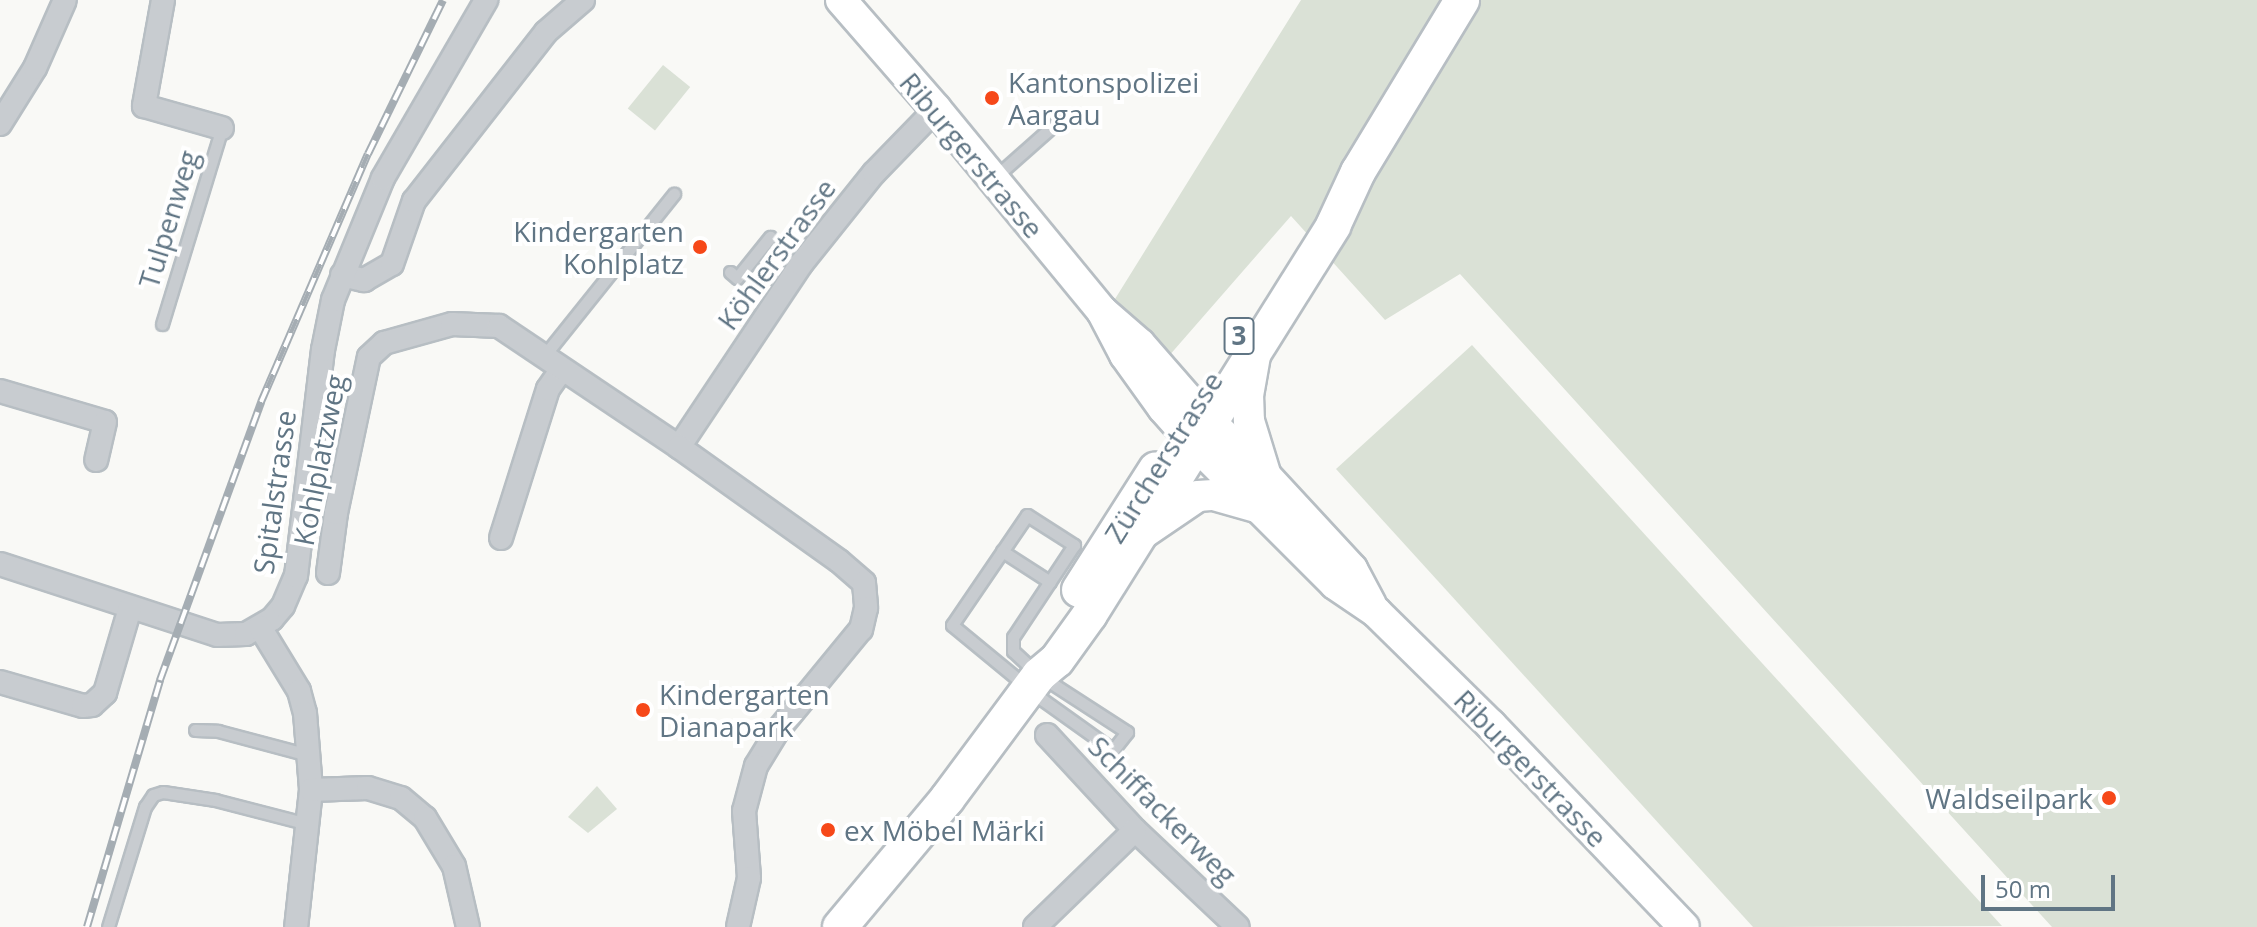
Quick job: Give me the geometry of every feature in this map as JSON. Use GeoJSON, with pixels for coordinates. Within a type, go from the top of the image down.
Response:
{"type":"FeatureCollection","features":[{"type":"Feature","properties":{"kind":"main road","name":"Riburgerstrasse"},"geometry":{"type":"LineString","coordinates":[[841,0],[936,109],[1102,311],[1140,344],[1257,508],[1335,584],[1376,612],[1491,725],[1684,927]]}},
{"type":"Feature","properties":{"kind":"main road","name":"Zürcherstrasse"},"geometry":{"type":"LineString","coordinates":[[1034,682],[1044,654],[1079,590],[1195,425],[1256,350],[1333,226],[1358,172],[1462,0]]}},
{"type":"Feature","properties":{"kind":"main road","name":"Zürcherstrasse"},"geometry":{"type":"LineString","coordinates":[[840,927],[947,799],[1034,682],[1057,660],[1144,534],[1195,425],[1317,213],[1358,172]]}},
{"type":"Feature","properties":{"kind":"main road"},"geometry":{"type":"LineString","coordinates":[[1256,350],[1248,394],[1249,421],[1265,475]]}},
{"type":"Feature","properties":{"kind":"main road","name":"Riburgerstrasse"},"geometry":{"type":"LineString","coordinates":[[1195,425],[1265,475],[1352,569],[1376,612]]}},
{"type":"Feature","properties":{"kind":"main road","name":"Riburgerstrasse"},"geometry":{"type":"LineString","coordinates":[[1144,534],[1184,502],[1198,496],[1214,495],[1257,508]]}},
{"type":"Feature","properties":{"kind":"street"},"geometry":{"type":"LineString","coordinates":[[0,124],[35,68],[65,0]]}},
{"type":"Feature","properties":{"kind":"street"},"geometry":{"type":"LineString","coordinates":[[163,0],[144,106],[222,128]]}},
{"type":"Feature","properties":{"kind":"street","name":"Spitalstrasse"},"geometry":{"type":"LineString","coordinates":[[260,627],[283,606],[296,576],[323,350],[342,275],[383,178],[486,0]]}},
{"type":"Feature","properties":{"kind":"street"},"geometry":{"type":"LineString","coordinates":[[342,275],[364,280],[392,264],[406,217],[420,193],[546,32],[583,0]]}},
{"type":"Feature","properties":{"kind":"street","name":"Köhlerstrasse"},"geometry":{"type":"LineString","coordinates":[[679,447],[801,264],[874,173],[936,109]]}},
{"type":"Feature","properties":{"kind":"street","name":"Kohlplatzweg"},"geometry":{"type":"LineString","coordinates":[[328,573],[336,513],[369,357],[384,343],[452,324],[499,326],[679,447],[864,583],[866,608],[861,629],[764,749],[748,788],[744,811],[749,878],[747,901],[738,927]]}},
{"type":"Feature","properties":{"kind":"street"},"geometry":{"type":"LineString","coordinates":[[501,538],[548,389],[553,362]]}},
{"type":"Feature","properties":{"kind":"street"},"geometry":{"type":"LineString","coordinates":[[0,391],[105,422],[96,460]]}},
{"type":"Feature","properties":{"kind":"street"},"geometry":{"type":"LineString","coordinates":[[0,564],[217,635],[246,634],[260,627],[299,691],[305,713],[311,790],[296,927]]}},
{"type":"Feature","properties":{"kind":"street"},"geometry":{"type":"LineString","coordinates":[[0,682],[83,706],[92,705],[105,693],[130,608]]}},
{"type":"Feature","properties":{"kind":"street","name":"Schiffackerweg"},"geometry":{"type":"LineString","coordinates":[[1047,735],[1135,830],[1238,927]]}},
{"type":"Feature","properties":{"kind":"street"},"geometry":{"type":"LineString","coordinates":[[311,790],[368,788],[401,798],[425,818],[454,866],[468,927]]}},
{"type":"Feature","properties":{"kind":"street"},"geometry":{"type":"LineString","coordinates":[[1035,927],[1135,830]]}},
{"type":"Feature","properties":{"kind":"lane"},"geometry":{"type":"LineString","coordinates":[[993,180],[1064,116]]}},
{"type":"Feature","properties":{"kind":"lane","name":"Tulpenweg"},"geometry":{"type":"LineString","coordinates":[[162,324],[222,128]]}},
{"type":"Feature","properties":{"kind":"lane"},"geometry":{"type":"LineString","coordinates":[[553,362],[674,194]]}},
{"type":"Feature","properties":{"kind":"lane"},"geometry":{"type":"LineString","coordinates":[[730,272],[737,278],[770,237]]}},
{"type":"Feature","properties":{"kind":"lane"},"geometry":{"type":"LineString","coordinates":[[1002,551],[952,625],[1034,682],[1113,750],[1127,732],[1034,682],[1013,651],[1013,637],[1074,545],[1027,515],[1002,551]]}},
{"type":"Feature","properties":{"kind":"lane"},"geometry":{"type":"LineString","coordinates":[[1002,551],[1050,582]]}},
{"type":"Feature","properties":{"kind":"lane"},"geometry":{"type":"LineString","coordinates":[[195,730],[218,731],[308,755]]}},
{"type":"Feature","properties":{"kind":"lane"},"geometry":{"type":"LineString","coordinates":[[108,927],[145,807],[153,795],[163,792],[215,800],[309,825]]}},
{"type":"Feature","properties":{"kind":"shaded area"},"geometry":{"type":"Polygon","coordinates":[[[1301,0],[2257,0],[2257,927],[2052,927],[1460,274],[1385,320],[1291,216],[1168,357],[1115,299],[1301,0]]]}},
{"type":"Feature","properties":{"kind":"shaded area"},"geometry":{"type":"Polygon","coordinates":[[[663,65],[690,87],[655,131],[628,109],[663,65]]]}},
{"type":"Feature","properties":{"kind":"shaded area"},"geometry":{"type":"Polygon","coordinates":[[[1472,345],[2002,926],[1753,927],[1336,469],[1472,345]]]}},
{"type":"Feature","properties":{"kind":"shaded area"},"geometry":{"type":"Polygon","coordinates":[[[597,786],[617,809],[588,833],[568,817],[597,786]]]}},
{"type":"Feature","properties":{"kind":"railway"},"geometry":{"type":"LineString","coordinates":[[87,927],[160,680],[261,402],[368,154],[443,0]]}},
{"type":"Feature","properties":{"kind":"place","name":"Kantonspolizei Aargau"},"geometry":{"type":"Point","coordinates":[992,98]}},
{"type":"Feature","properties":{"kind":"place","name":"Kindergarten Kohlplatz"},"geometry":{"type":"Point","coordinates":[700,247]}},
{"type":"Feature","properties":{"kind":"place","name":"Kindergarten Dianapark"},"geometry":{"type":"Point","coordinates":[643,710]}},
{"type":"Feature","properties":{"kind":"place","name":"Waldseilpark"},"geometry":{"type":"Point","coordinates":[2109,798]}},
{"type":"Feature","properties":{"kind":"place","name":"ex Möbel Märki"},"geometry":{"type":"Point","coordinates":[828,830]}}]}
